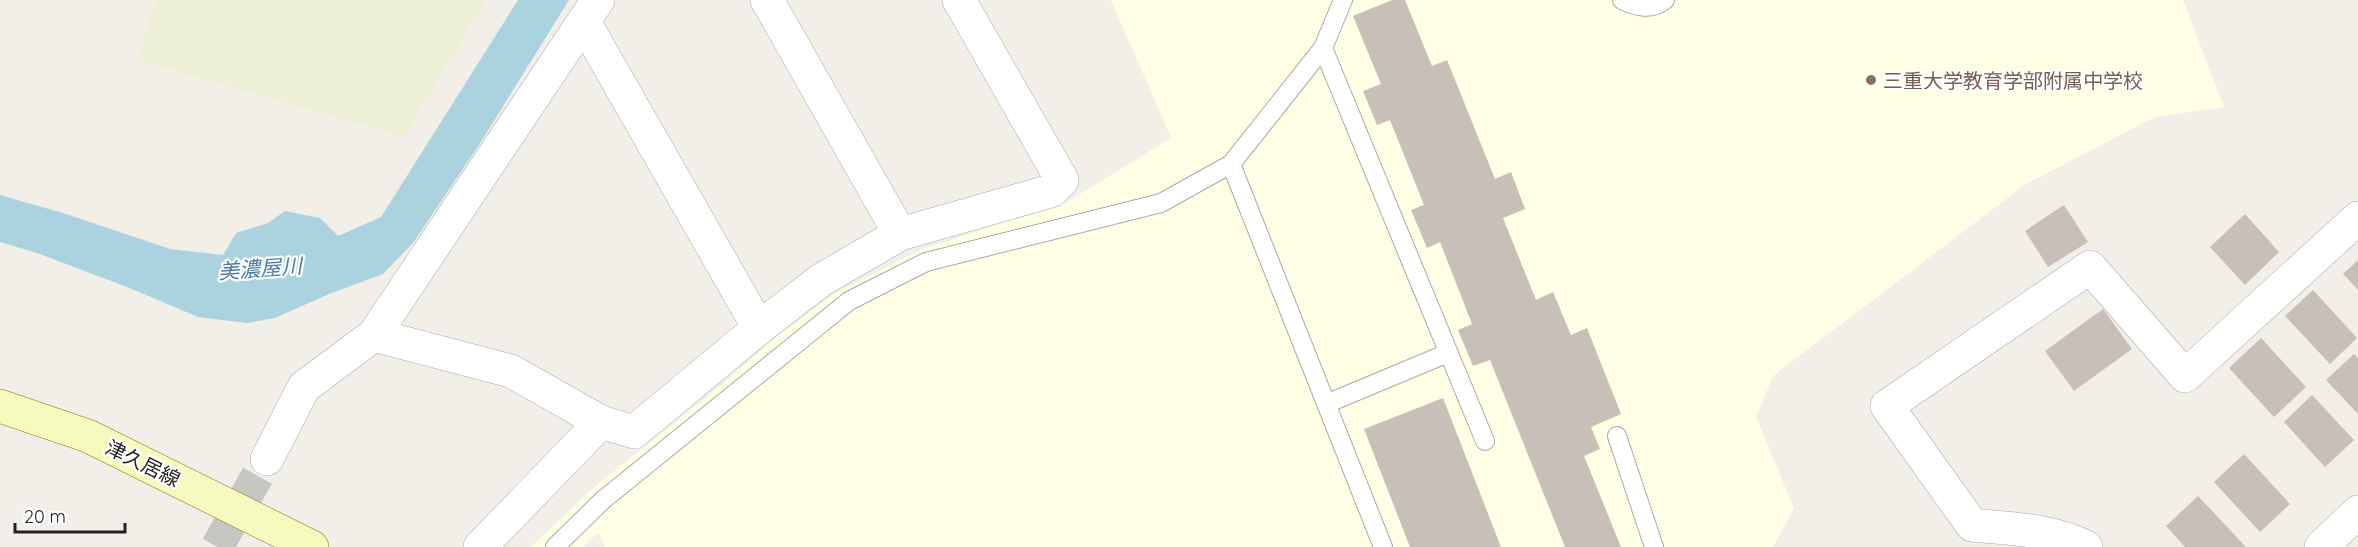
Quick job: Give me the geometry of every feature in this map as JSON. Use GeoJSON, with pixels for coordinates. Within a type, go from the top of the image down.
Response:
{"type":"FeatureCollection","features":[{"type":"Feature","properties":{"kind":"main road","name":"津久居線"},"geometry":{"type":"LineString","coordinates":[[0,406],[88,436],[312,547]]}},
{"type":"Feature","properties":{"kind":"street"},"geometry":{"type":"LineString","coordinates":[[767,0],[900,234]]}},
{"type":"Feature","properties":{"kind":"street"},"geometry":{"type":"LineString","coordinates":[[374,335],[511,371],[602,422],[634,432],[759,328],[821,280],[900,234],[1051,191],[1062,180],[959,0]]}},
{"type":"Feature","properties":{"kind":"street"},"geometry":{"type":"LineString","coordinates":[[267,459],[304,387],[374,335],[591,11],[759,328]]}},
{"type":"Feature","properties":{"kind":"street"},"geometry":{"type":"LineString","coordinates":[[2085,547],[2047,532],[1972,525],[1887,406],[2090,267],[2185,376],[2358,218]]}},
{"type":"Feature","properties":{"kind":"street"},"geometry":{"type":"LineString","coordinates":[[480,547],[602,422]]}},
{"type":"Feature","properties":{"kind":"street"},"geometry":{"type":"LineString","coordinates":[[2320,547],[2358,512]]}},
{"type":"Feature","properties":{"kind":"lane"},"geometry":{"type":"LineString","coordinates":[[555,547],[603,500],[849,301],[926,262],[1161,203],[1231,164],[1323,48],[1343,0]]}},
{"type":"Feature","properties":{"kind":"lane"},"geometry":{"type":"LineString","coordinates":[[1622,0],[1638,8],[1658,6],[1665,0]]}},
{"type":"Feature","properties":{"kind":"lane"},"geometry":{"type":"LineString","coordinates":[[1323,48],[1485,441]]}},
{"type":"Feature","properties":{"kind":"lane"},"geometry":{"type":"LineString","coordinates":[[1231,164],[1383,547]]}},
{"type":"Feature","properties":{"kind":"lane"},"geometry":{"type":"LineString","coordinates":[[1326,404],[1448,353]]}},
{"type":"Feature","properties":{"kind":"lane"},"geometry":{"type":"LineString","coordinates":[[1617,435],[1654,547]]}},
{"type":"Feature","properties":{"kind":"shaded area"},"geometry":{"type":"Polygon","coordinates":[[[155,0],[486,0],[404,137],[138,60],[155,0]]]}},
{"type":"Feature","properties":{"kind":"shaded area"},"geometry":{"type":"Polygon","coordinates":[[[1111,0],[2183,0],[2224,107],[2155,117],[2026,184],[1773,376],[1756,417],[1794,508],[1773,547],[605,547],[598,532],[584,547],[531,547],[591,490],[713,392],[782,332],[837,292],[920,250],[1067,202],[1171,138],[1111,0]]]}},
{"type":"Feature","properties":{"kind":"water","name":"美濃屋川"},"geometry":{"type":"Polygon","coordinates":[[[518,0],[569,0],[479,145],[413,243],[383,274],[329,294],[275,318],[247,323],[198,317],[127,287],[37,253],[0,242],[0,195],[63,213],[170,249],[223,255],[236,233],[268,223],[285,211],[320,218],[338,236],[381,217],[518,0]]]}},
{"type":"Feature","properties":{"kind":"building"},"geometry":{"type":"Polygon","coordinates":[[[1392,0],[1405,0],[1432,66],[1447,60],[1495,179],[1511,172],[1525,209],[1503,218],[1536,300],[1553,292],[1571,335],[1587,328],[1621,414],[1591,427],[1600,449],[1584,456],[1621,547],[1565,547],[1490,360],[1473,366],[1458,330],[1472,324],[1440,242],[1427,248],[1411,210],[1424,205],[1390,120],[1377,125],[1363,91],[1381,84],[1353,16],[1392,0]]]}},
{"type":"Feature","properties":{"kind":"building"},"geometry":{"type":"Polygon","coordinates":[[[2064,205],[2088,242],[2048,267],[2025,231],[2064,205]]]}},
{"type":"Feature","properties":{"kind":"building"},"geometry":{"type":"Polygon","coordinates":[[[2245,214],[2279,252],[2245,285],[2210,247],[2245,214]]]}},
{"type":"Feature","properties":{"kind":"building"},"geometry":{"type":"Polygon","coordinates":[[[2358,260],[2358,290],[2343,274],[2358,260]]]}},
{"type":"Feature","properties":{"kind":"building"},"geometry":{"type":"Polygon","coordinates":[[[2313,290],[2357,338],[2330,364],[2285,316],[2313,290]]]}},
{"type":"Feature","properties":{"kind":"building"},"geometry":{"type":"Polygon","coordinates":[[[2103,309],[2132,349],[2074,391],[2045,351],[2103,309]]]}},
{"type":"Feature","properties":{"kind":"building"},"geometry":{"type":"Polygon","coordinates":[[[2261,338],[2306,387],[2274,417],[2229,368],[2261,338]]]}},
{"type":"Feature","properties":{"kind":"building"},"geometry":{"type":"Polygon","coordinates":[[[2354,354],[2358,358],[2358,414],[2326,380],[2354,354]]]}},
{"type":"Feature","properties":{"kind":"building"},"geometry":{"type":"Polygon","coordinates":[[[2312,395],[2354,440],[2325,467],[2284,422],[2312,395]]]}},
{"type":"Feature","properties":{"kind":"building"},"geometry":{"type":"Polygon","coordinates":[[[1443,398],[1501,547],[1410,547],[1364,429],[1443,398]]]}},
{"type":"Feature","properties":{"kind":"building"},"geometry":{"type":"Polygon","coordinates":[[[2244,454],[2290,504],[2260,532],[2214,482],[2244,454]]]}},
{"type":"Feature","properties":{"kind":"building"},"geometry":{"type":"Polygon","coordinates":[[[2198,496],[2246,547],[2185,547],[2166,526],[2198,496]]]}},
{"type":"Feature","properties":{"kind":"tunnel"},"geometry":{"type":"LineString","coordinates":[[217,547],[267,459]]}},
{"type":"Feature","properties":{"kind":"place","name":"三重大学教育学部附属中学校"},"geometry":{"type":"Point","coordinates":[1871,80]}}]}
